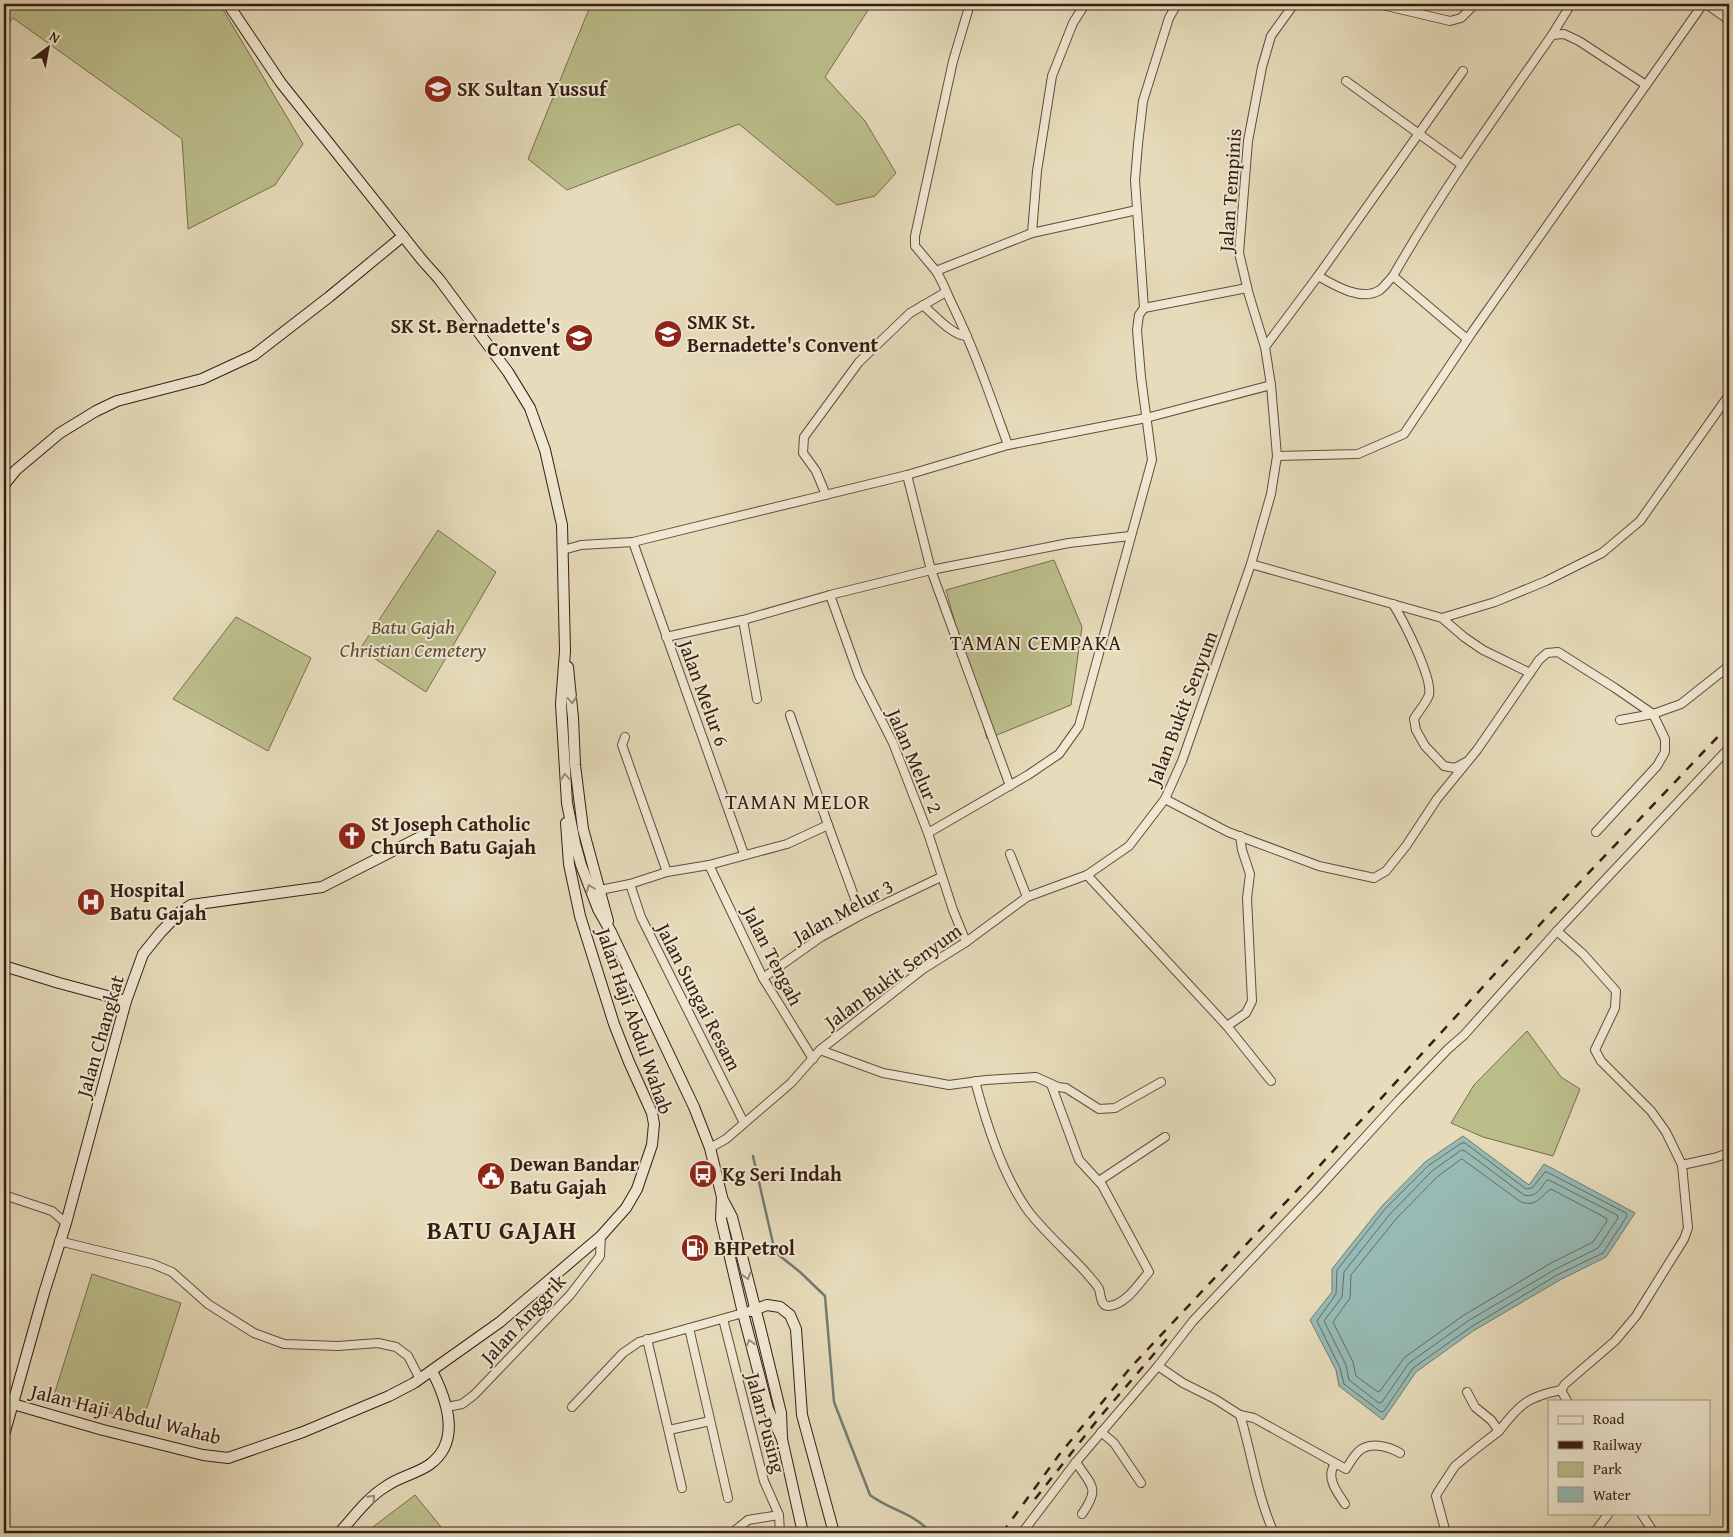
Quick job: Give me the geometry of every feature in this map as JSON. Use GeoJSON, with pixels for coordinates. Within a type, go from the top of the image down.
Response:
{"type":"FeatureCollection","features":[{"type":"Feature","properties":{"kind":"street"},"geometry":{"type":"LineString","coordinates":[[228,4],[281,83],[439,279],[498,357],[530,408],[544,450],[562,525],[566,652],[582,829],[611,932]]}},
{"type":"Feature","properties":{"kind":"street"},"geometry":{"type":"LineString","coordinates":[[970,4],[953,61],[914,241],[944,284],[967,336],[1008,445]]}},
{"type":"Feature","properties":{"kind":"street"},"geometry":{"type":"LineString","coordinates":[[1032,234],[1037,171],[1052,76],[1073,23],[1085,4]]}},
{"type":"Feature","properties":{"kind":"street"},"geometry":{"type":"LineString","coordinates":[[928,833],[1010,786],[1059,754],[1078,726],[1152,460],[1137,330],[1139,315],[1144,308],[1135,180],[1144,101],[1169,18],[1177,4]]}},
{"type":"Feature","properties":{"kind":"street","name":"Jalan Tempinis"},"geometry":{"type":"LineString","coordinates":[[1271,386],[1264,347],[1238,252],[1248,142],[1262,67],[1270,36],[1294,4]]}},
{"type":"Feature","properties":{"kind":"street"},"geometry":{"type":"LineString","coordinates":[[1378,4],[1389,5],[1450,21],[1461,18],[1475,4]]}},
{"type":"Feature","properties":{"kind":"street"},"geometry":{"type":"LineString","coordinates":[[1318,276],[1338,287],[1357,293],[1370,294],[1381,289],[1393,276],[1420,229],[1552,35],[1570,4]]}},
{"type":"Feature","properties":{"kind":"street"},"geometry":{"type":"LineString","coordinates":[[1277,456],[1358,454],[1404,434],[1467,339],[1704,4],[1729,20]]}},
{"type":"Feature","properties":{"kind":"street"},"geometry":{"type":"LineString","coordinates":[[1552,35],[1564,34],[1579,41],[1646,85]]}},
{"type":"Feature","properties":{"kind":"street"},"geometry":{"type":"LineString","coordinates":[[1264,347],[1368,208],[1418,133],[1463,71]]}},
{"type":"Feature","properties":{"kind":"street"},"geometry":{"type":"LineString","coordinates":[[1346,81],[1462,165]]}},
{"type":"Feature","properties":{"kind":"street"},"geometry":{"type":"LineString","coordinates":[[936,272],[1032,234],[1137,210]]}},
{"type":"Feature","properties":{"kind":"street"},"geometry":{"type":"LineString","coordinates":[[4,485],[16,470],[60,433],[96,411],[117,401],[202,378],[254,355],[403,236]]}},
{"type":"Feature","properties":{"kind":"street"},"geometry":{"type":"LineString","coordinates":[[1393,276],[1467,339]]}},
{"type":"Feature","properties":{"kind":"street"},"geometry":{"type":"LineString","coordinates":[[1144,308],[1247,288]]}},
{"type":"Feature","properties":{"kind":"street"},"geometry":{"type":"LineString","coordinates":[[826,495],[816,471],[804,453],[804,437],[859,362],[910,313],[946,292]]}},
{"type":"Feature","properties":{"kind":"street"},"geometry":{"type":"LineString","coordinates":[[923,305],[954,332],[967,336]]}},
{"type":"Feature","properties":{"kind":"street"},"geometry":{"type":"LineString","coordinates":[[563,550],[581,545],[633,542],[907,475],[1008,445],[1146,418],[1271,386]]}},
{"type":"Feature","properties":{"kind":"street","name":"Jalan Bukit Senyum"},"geometry":{"type":"LineString","coordinates":[[710,1148],[726,1139],[791,1083],[820,1050],[924,969],[966,942],[1027,897],[1087,876],[1129,846],[1165,799],[1182,761],[1252,564],[1271,494],[1277,456],[1271,386]]}},
{"type":"Feature","properties":{"kind":"street"},"geometry":{"type":"LineString","coordinates":[[1442,618],[1495,602],[1546,581],[1602,553],[1640,522],[1729,395]]}},
{"type":"Feature","properties":{"kind":"street"},"geometry":{"type":"LineString","coordinates":[[907,475],[930,570],[1010,786]]}},
{"type":"Feature","properties":{"kind":"street"},"geometry":{"type":"LineString","coordinates":[[666,637],[742,620],[830,595],[930,570],[1069,543],[1130,536]]}},
{"type":"Feature","properties":{"kind":"street","name":"Jalan Melur 6"},"geometry":{"type":"LineString","coordinates":[[633,542],[744,854]]}},
{"type":"Feature","properties":{"kind":"street"},"geometry":{"type":"LineString","coordinates":[[1252,564],[1442,618],[1483,650],[1530,673]]}},
{"type":"Feature","properties":{"kind":"street","name":"Jalan Melur 2"},"geometry":{"type":"LineString","coordinates":[[830,595],[859,676],[893,743],[928,833],[952,910],[966,942]]}},
{"type":"Feature","properties":{"kind":"street"},"geometry":{"type":"LineString","coordinates":[[1394,604],[1406,623],[1428,684],[1429,695],[1414,719],[1416,730],[1425,746],[1444,766],[1455,768],[1468,762]]}},
{"type":"Feature","properties":{"kind":"street"},"geometry":{"type":"LineString","coordinates":[[1406,623],[1413,609]]}},
{"type":"Feature","properties":{"kind":"street"},"geometry":{"type":"LineString","coordinates":[[742,620],[757,699]]}},
{"type":"Feature","properties":{"kind":"street"},"geometry":{"type":"LineString","coordinates":[[566,652],[561,704],[567,803],[575,842],[598,909],[611,932],[694,1106],[710,1148],[722,1197],[732,1216],[756,1309],[781,1413],[782,1439],[803,1533]]}},
{"type":"Feature","properties":{"kind":"street"},"geometry":{"type":"LineString","coordinates":[[1165,799],[1228,832],[1319,866],[1374,878],[1386,871],[1406,846],[1438,799],[1468,762],[1539,660],[1548,653],[1558,652],[1653,714],[1665,739],[1666,752],[1657,766],[1596,832]]}},
{"type":"Feature","properties":{"kind":"street"},"geometry":{"type":"LineString","coordinates":[[1620,720],[1653,714],[1681,704],[1729,666]]}},
{"type":"Feature","properties":{"kind":"street"},"geometry":{"type":"LineString","coordinates":[[790,715],[861,915]]}},
{"type":"Feature","properties":{"kind":"street"},"geometry":{"type":"LineString","coordinates":[[625,737],[622,744],[667,872]]}},
{"type":"Feature","properties":{"kind":"street"},"geometry":{"type":"LineString","coordinates":[[1022,1533],[1076,1462],[1194,1321],[1302,1207],[1398,1101],[1464,1035],[1557,931],[1729,748]]}},
{"type":"Feature","properties":{"kind":"street","name":"Jalan Haji Abdul Wahab"},"geometry":{"type":"LineString","coordinates":[[13,1404],[194,1453],[228,1458],[311,1428],[389,1396],[420,1379],[500,1322],[601,1236],[626,1208],[637,1189],[652,1145],[654,1124],[652,1113],[614,1024],[580,916],[569,864],[566,833],[567,803]]}},
{"type":"Feature","properties":{"kind":"street"},"geometry":{"type":"LineString","coordinates":[[600,890],[630,884],[667,872],[709,865],[744,854],[787,844],[828,825]]}},
{"type":"Feature","properties":{"kind":"street"},"geometry":{"type":"LineString","coordinates":[[569,864],[575,842],[582,829]]}},
{"type":"Feature","properties":{"kind":"street","name":"Jalan Changkat"},"geometry":{"type":"LineString","coordinates":[[4,1434],[59,1241],[66,1223],[126,1002],[143,954],[180,912],[191,905],[322,887],[428,833]]}},
{"type":"Feature","properties":{"kind":"street"},"geometry":{"type":"LineString","coordinates":[[1227,1026],[1246,1013],[1252,1002],[1247,898],[1250,874],[1242,850],[1240,836]]}},
{"type":"Feature","properties":{"kind":"street"},"geometry":{"type":"LineString","coordinates":[[1010,854],[1027,897]]}},
{"type":"Feature","properties":{"kind":"street","name":"Jalan Tengah"},"geometry":{"type":"LineString","coordinates":[[709,865],[763,978],[813,1059]]}},
{"type":"Feature","properties":{"kind":"street"},"geometry":{"type":"LineString","coordinates":[[1087,876],[1227,1026],[1271,1081]]}},
{"type":"Feature","properties":{"kind":"street","name":"Jalan Melur 3"},"geometry":{"type":"LineString","coordinates":[[763,978],[821,937],[861,915],[941,877]]}},
{"type":"Feature","properties":{"kind":"street","name":"Jalan Sungai Resam"},"geometry":{"type":"LineString","coordinates":[[630,884],[641,917],[744,1123]]}},
{"type":"Feature","properties":{"kind":"street"},"geometry":{"type":"LineString","coordinates":[[1443,1532],[1436,1496],[1455,1466],[1499,1431],[1527,1400],[1537,1395],[1560,1390],[1615,1341],[1636,1316],[1684,1239],[1688,1228],[1682,1165],[1666,1132],[1651,1111],[1601,1061],[1595,1050],[1615,1008],[1616,991],[1583,954],[1557,931]]}},
{"type":"Feature","properties":{"kind":"street"},"geometry":{"type":"LineString","coordinates":[[4,966],[126,1002]]}},
{"type":"Feature","properties":{"kind":"street"},"geometry":{"type":"LineString","coordinates":[[820,1050],[883,1073],[949,1085],[975,1081],[1036,1077],[1066,1088],[1099,1110],[1115,1108],[1161,1082]]}},
{"type":"Feature","properties":{"kind":"street"},"geometry":{"type":"LineString","coordinates":[[975,1081],[985,1119],[1016,1190],[1035,1218],[1060,1248],[1090,1276],[1099,1289],[1105,1306],[1110,1306],[1129,1296],[1149,1272],[1102,1185],[1079,1160],[1051,1084]]}},
{"type":"Feature","properties":{"kind":"street"},"geometry":{"type":"LineString","coordinates":[[1098,1181],[1165,1137]]}},
{"type":"Feature","properties":{"kind":"street"},"geometry":{"type":"LineString","coordinates":[[1682,1165],[1729,1153]]}},
{"type":"Feature","properties":{"kind":"street"},"geometry":{"type":"LineString","coordinates":[[4,1195],[52,1211],[66,1223]]}},
{"type":"Feature","properties":{"kind":"street"},"geometry":{"type":"LineString","coordinates":[[722,1197],[721,1219],[742,1313],[768,1409],[782,1439]]}},
{"type":"Feature","properties":{"kind":"street","name":"Jalan Anggrik"},"geometry":{"type":"LineString","coordinates":[[447,1407],[462,1404],[474,1395],[570,1295],[600,1256],[601,1236]]}},
{"type":"Feature","properties":{"kind":"street"},"geometry":{"type":"LineString","coordinates":[[59,1241],[153,1264],[172,1272],[216,1309],[254,1333],[284,1344],[338,1346],[378,1343],[396,1347],[408,1356],[420,1379]]}},
{"type":"Feature","properties":{"kind":"street"},"geometry":{"type":"LineString","coordinates":[[572,1407],[623,1353],[639,1342],[767,1305],[780,1307],[790,1315],[796,1329],[802,1415],[834,1533]]}},
{"type":"Feature","properties":{"kind":"street","name":"Jalan Pusing"},"geometry":{"type":"LineString","coordinates":[[723,1319],[764,1481],[779,1515],[780,1533]]}},
{"type":"Feature","properties":{"kind":"street"},"geometry":{"type":"LineString","coordinates":[[689,1328],[728,1498]]}},
{"type":"Feature","properties":{"kind":"street"},"geometry":{"type":"LineString","coordinates":[[647,1340],[682,1488]]}},
{"type":"Feature","properties":{"kind":"street"},"geometry":{"type":"LineString","coordinates":[[1158,1366],[1240,1415],[1254,1418],[1346,1469],[1357,1453],[1364,1447],[1388,1446],[1400,1453]]}},
{"type":"Feature","properties":{"kind":"street"},"geometry":{"type":"LineString","coordinates":[[339,1533],[382,1488],[394,1480],[428,1466],[443,1451],[447,1443],[447,1407],[442,1391],[432,1371]]}},
{"type":"Feature","properties":{"kind":"street"},"geometry":{"type":"LineString","coordinates":[[1560,1390],[1566,1400]]}},
{"type":"Feature","properties":{"kind":"street"},"geometry":{"type":"LineString","coordinates":[[1466,1392],[1475,1407],[1491,1420],[1499,1431]]}},
{"type":"Feature","properties":{"kind":"street"},"geometry":{"type":"LineString","coordinates":[[1240,1415],[1249,1445],[1263,1508],[1274,1533]]}},
{"type":"Feature","properties":{"kind":"street"},"geometry":{"type":"LineString","coordinates":[[669,1430],[710,1421]]}},
{"type":"Feature","properties":{"kind":"street"},"geometry":{"type":"LineString","coordinates":[[1101,1432],[1114,1443],[1141,1483]]}},
{"type":"Feature","properties":{"kind":"street"},"geometry":{"type":"LineString","coordinates":[[1076,1462],[1093,1486],[1089,1504],[1082,1514]]}},
{"type":"Feature","properties":{"kind":"street"},"geometry":{"type":"LineString","coordinates":[[1335,1464],[1331,1469],[1331,1478],[1345,1504]]}},
{"type":"Feature","properties":{"kind":"street"},"geometry":{"type":"LineString","coordinates":[[1594,1533],[1608,1514]]}},
{"type":"Feature","properties":{"kind":"street"},"geometry":{"type":"LineString","coordinates":[[1643,1514],[1654,1533]]}},
{"type":"Feature","properties":{"kind":"street"},"geometry":{"type":"LineString","coordinates":[[732,1533],[748,1520],[779,1515]]}},
{"type":"Feature","properties":{"kind":"green space"},"geometry":{"type":"Polygon","coordinates":[[[4,4],[214,4],[222,8],[303,144],[275,185],[188,229],[182,139],[13,18],[4,29],[4,4]]]}},
{"type":"Feature","properties":{"kind":"green space"},"geometry":{"type":"Polygon","coordinates":[[[591,4],[872,4],[825,77],[865,121],[896,173],[875,196],[837,205],[739,124],[567,190],[528,159],[591,4]]]}},
{"type":"Feature","properties":{"kind":"green space","name":"Batu Gajah Christian Cemetery"},"geometry":{"type":"Polygon","coordinates":[[[438,530],[496,572],[426,692],[360,649],[438,530]]]}},
{"type":"Feature","properties":{"kind":"green space"},"geometry":{"type":"Polygon","coordinates":[[[1054,560],[1082,627],[1071,705],[987,739],[946,590],[1054,560]]]}},
{"type":"Feature","properties":{"kind":"green space"},"geometry":{"type":"Polygon","coordinates":[[[236,617],[311,658],[268,751],[173,699],[236,617]]]}},
{"type":"Feature","properties":{"kind":"green space"},"geometry":{"type":"Polygon","coordinates":[[[1527,1031],[1561,1077],[1580,1089],[1553,1156],[1483,1137],[1451,1123],[1474,1085],[1527,1031]]]}},
{"type":"Feature","properties":{"kind":"green space"},"geometry":{"type":"Polygon","coordinates":[[[92,1274],[181,1303],[142,1423],[54,1395],[92,1274]]]}},
{"type":"Feature","properties":{"kind":"green space"},"geometry":{"type":"Polygon","coordinates":[[[415,1495],[446,1533],[365,1533],[415,1495]]]}},
{"type":"Feature","properties":{"kind":"water"},"geometry":{"type":"Polygon","coordinates":[[[1463,1136],[1529,1185],[1544,1164],[1635,1213],[1606,1257],[1560,1280],[1473,1331],[1416,1372],[1383,1420],[1339,1386],[1336,1370],[1310,1320],[1332,1292],[1332,1269],[1382,1206],[1425,1162],[1463,1136]]]}},
{"type":"Feature","properties":{"kind":"waterway"},"geometry":{"type":"LineString","coordinates":[[753,1156],[775,1252],[800,1272],[825,1296],[834,1402],[870,1495],[917,1520],[931,1533]]}},
{"type":"Feature","properties":{"kind":"railway"},"geometry":{"type":"LineString","coordinates":[[1002,1533],[1059,1455],[1131,1367],[1302,1185],[1544,920],[1729,725]]}},
{"type":"Feature","properties":{"kind":"railway"},"geometry":{"type":"LineString","coordinates":[[1035,1499],[1099,1418],[1172,1333]]}},
{"type":"Feature","properties":{"kind":"place","name":"SK Sultan Yussuf"},"geometry":{"type":"Point","coordinates":[438,89]}},
{"type":"Feature","properties":{"kind":"place","name":"SMK St. Bernadette's Convent"},"geometry":{"type":"Point","coordinates":[668,334]}},
{"type":"Feature","properties":{"kind":"place","name":"SK St. Bernadette's Convent"},"geometry":{"type":"Point","coordinates":[579,338]}},
{"type":"Feature","properties":{"kind":"place","name":"St Joseph Catholic Church Batu Gajah"},"geometry":{"type":"Point","coordinates":[352,836]}},
{"type":"Feature","properties":{"kind":"place","name":"Hospital Batu Gajah"},"geometry":{"type":"Point","coordinates":[91,902]}},
{"type":"Feature","properties":{"kind":"place","name":"Kg Seri Indah"},"geometry":{"type":"Point","coordinates":[703,1174]}},
{"type":"Feature","properties":{"kind":"place","name":"Dewan Bandar Batu Gajah"},"geometry":{"type":"Point","coordinates":[491,1176]}},
{"type":"Feature","properties":{"kind":"place","name":"BHPetrol"},"geometry":{"type":"Point","coordinates":[695,1248]}},
{"type":"Feature","properties":{"kind":"district","name":"TAMAN CEMPAKA"},"geometry":{"type":"Point","coordinates":[1036,643]}},
{"type":"Feature","properties":{"kind":"district","name":"TAMAN MELOR"},"geometry":{"type":"Point","coordinates":[798,802]}},
{"type":"Feature","properties":{"kind":"district","name":"BATU GAJAH"},"geometry":{"type":"Point","coordinates":[502,1230]}}]}
